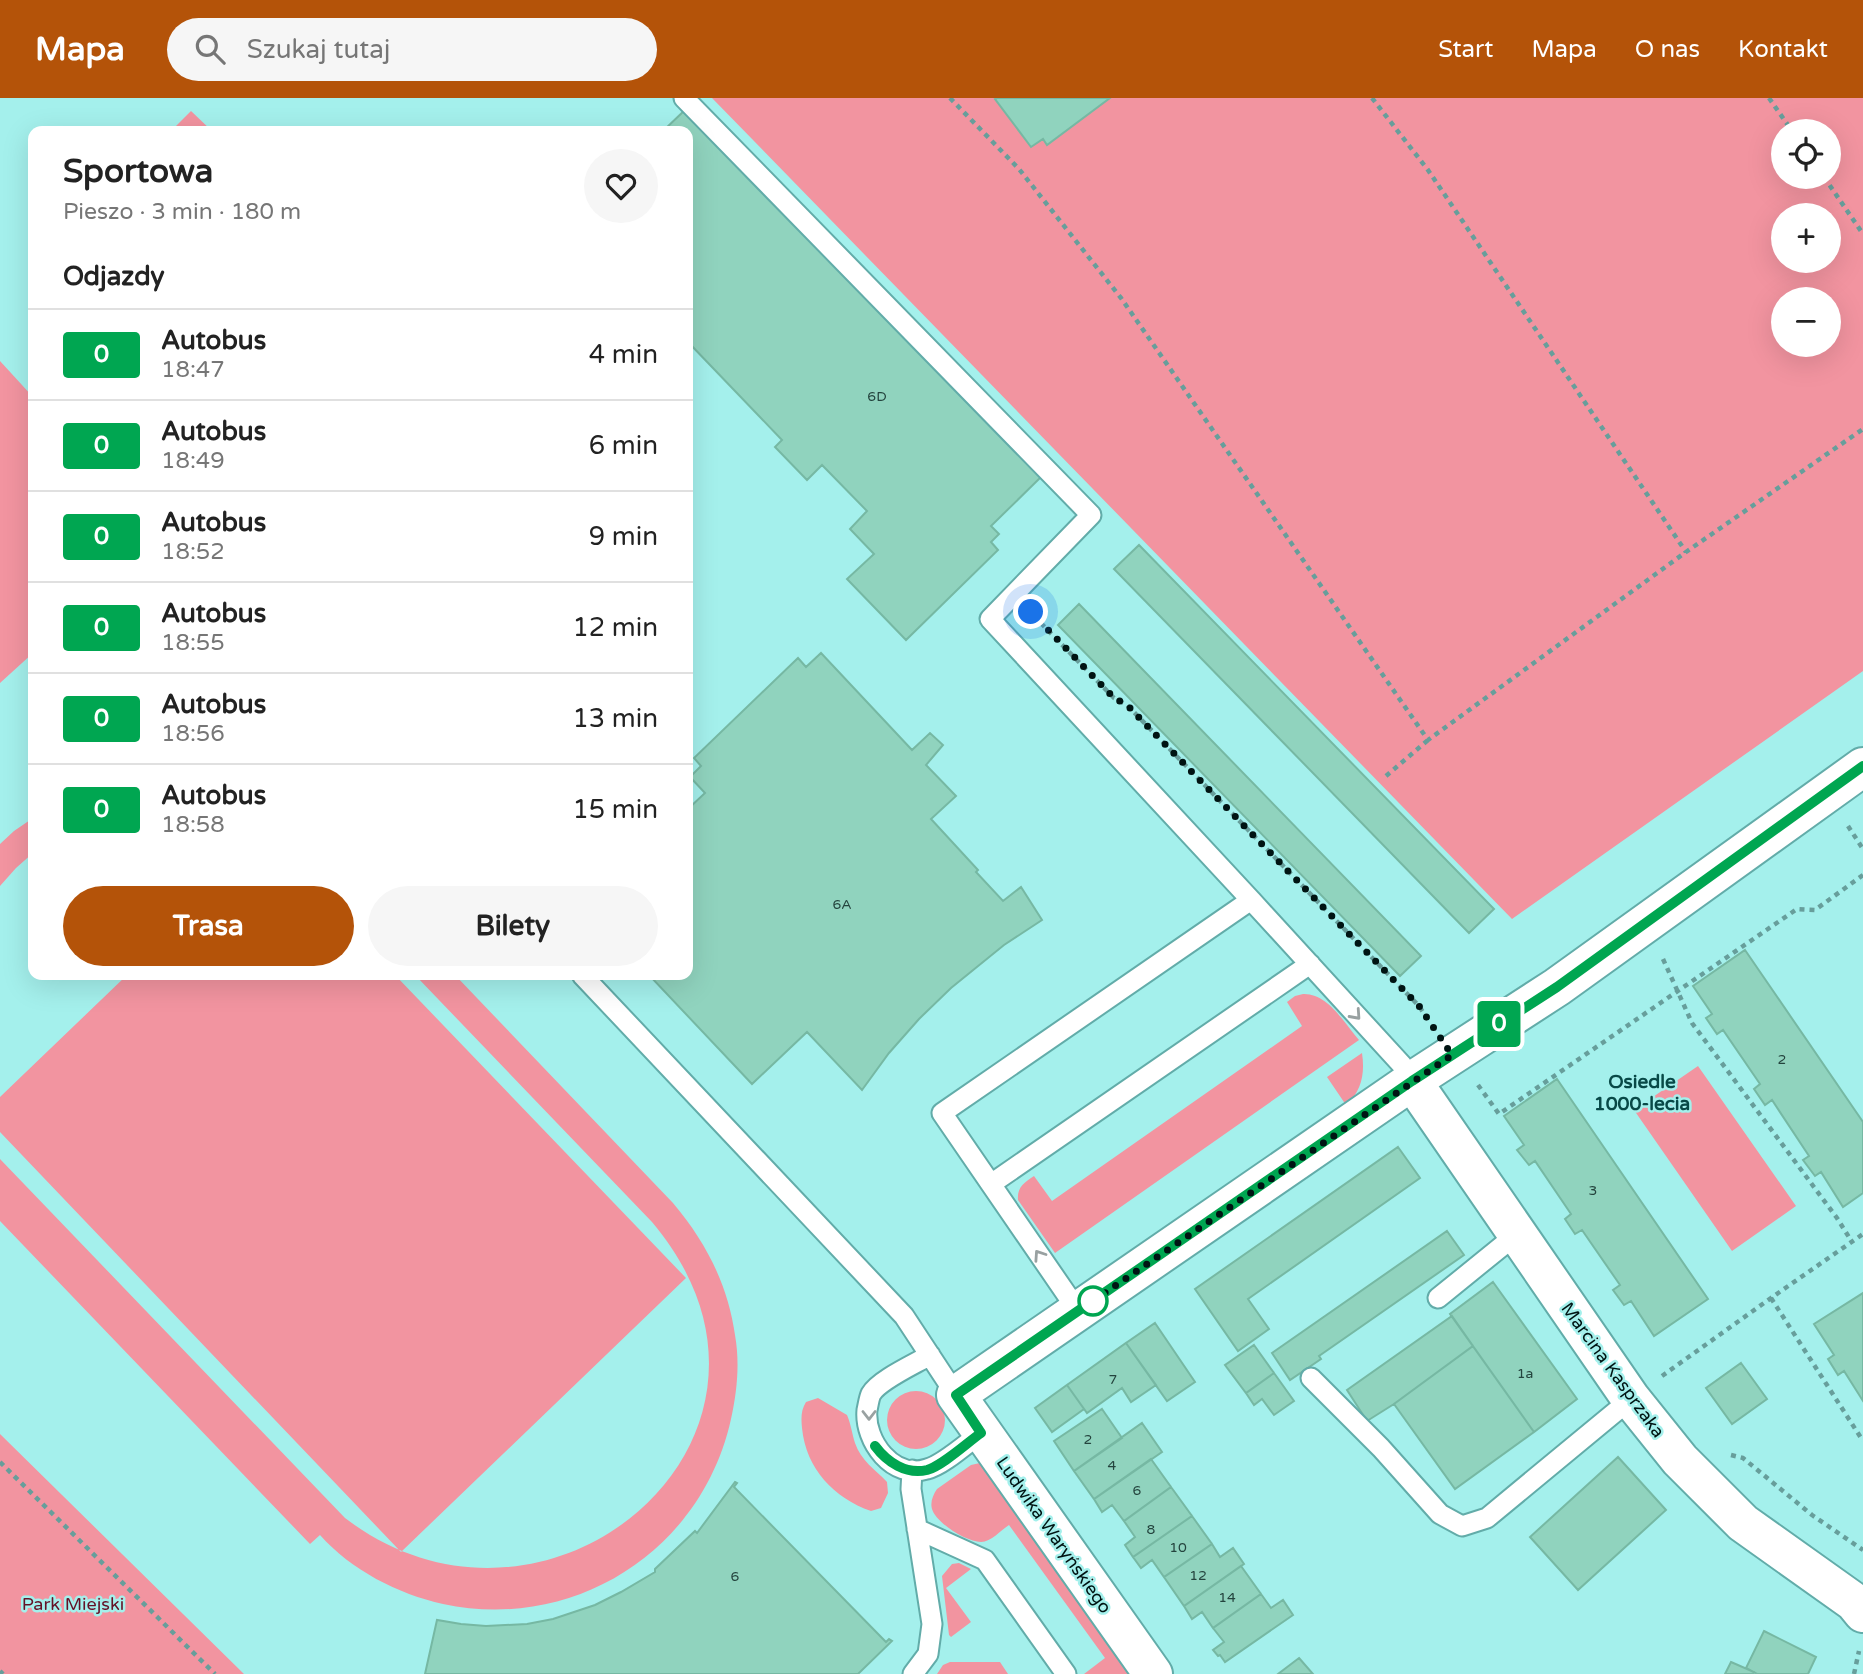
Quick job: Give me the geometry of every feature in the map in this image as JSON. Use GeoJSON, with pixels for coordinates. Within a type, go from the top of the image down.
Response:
{"type":"FeatureCollection","features":[{"type":"Feature","properties":{"kind":"street"},"geometry":{"type":"LineString","coordinates":[[956,1395],[1412,1081],[1464,1068],[1557,987],[1863,766]]}},
{"type":"Feature","properties":{"kind":"street","name":"Marcina Kasprzaka"},"geometry":{"type":"LineString","coordinates":[[1412,1081],[1517,1234],[1643,1390],[1679,1460],[1743,1523],[1854,1602],[1863,1613]]}},
{"type":"Feature","properties":{"kind":"street","name":"Ludwika Waryńskiego"},"geometry":{"type":"LineString","coordinates":[[956,1395],[1153,1674]]}},
{"type":"Feature","properties":{"kind":"lane"},"geometry":{"type":"LineString","coordinates":[[684,98],[1091,515],[990,620],[1310,964],[1402,1065],[1412,1081]]}},
{"type":"Feature","properties":{"kind":"lane"},"geometry":{"type":"LineString","coordinates":[[1078,1311],[942,1112],[1251,900]]}},
{"type":"Feature","properties":{"kind":"lane"},"geometry":{"type":"LineString","coordinates":[[991,1184],[1310,964]]}},
{"type":"Feature","properties":{"kind":"lane"},"geometry":{"type":"LineString","coordinates":[[587,980],[904,1316],[956,1395]]}},
{"type":"Feature","properties":{"kind":"lane"},"geometry":{"type":"LineString","coordinates":[[1438,1298],[1517,1234]]}},
{"type":"Feature","properties":{"kind":"lane"},"geometry":{"type":"LineString","coordinates":[[930,1355],[888,1379],[871,1394],[867,1418],[875,1446],[887,1460],[898,1467],[926,1470],[939,1464],[981,1433]]}},
{"type":"Feature","properties":{"kind":"lane"},"geometry":{"type":"LineString","coordinates":[[1311,1378],[1381,1448],[1440,1514],[1462,1526],[1487,1518],[1643,1390]]}},
{"type":"Feature","properties":{"kind":"lane"},"geometry":{"type":"LineString","coordinates":[[912,1470],[911,1489],[932,1624],[928,1654],[914,1674]]}},
{"type":"Feature","properties":{"kind":"lane"},"geometry":{"type":"LineString","coordinates":[[917,1529],[985,1560],[1066,1674]]}},
{"type":"Feature","properties":{"kind":"path"},"geometry":{"type":"LineString","coordinates":[[950,98],[1018,169],[1121,298],[1428,740]]}},
{"type":"Feature","properties":{"kind":"path"},"geometry":{"type":"LineString","coordinates":[[1371,98],[1428,170],[1686,552]]}},
{"type":"Feature","properties":{"kind":"path"},"geometry":{"type":"LineString","coordinates":[[1769,98],[1784,119]]}},
{"type":"Feature","properties":{"kind":"path"},"geometry":{"type":"LineString","coordinates":[[1832,189],[1863,234]]}},
{"type":"Feature","properties":{"kind":"path"},"geometry":{"type":"LineString","coordinates":[[1386,776],[1428,740],[1686,552],[1863,429]]}},
{"type":"Feature","properties":{"kind":"path"},"geometry":{"type":"LineString","coordinates":[[1014,595],[1114,698],[1127,705],[1419,1006],[1499,1114],[1797,909],[1815,910],[1863,875]]}},
{"type":"Feature","properties":{"kind":"path"},"geometry":{"type":"LineString","coordinates":[[1846,822],[1863,849]]}},
{"type":"Feature","properties":{"kind":"path"},"geometry":{"type":"LineString","coordinates":[[1660,952],[1692,1023],[1852,1242]]}},
{"type":"Feature","properties":{"kind":"path"},"geometry":{"type":"LineString","coordinates":[[1643,1390],[1863,1234]]}},
{"type":"Feature","properties":{"kind":"path"},"geometry":{"type":"LineString","coordinates":[[1771,1298],[1863,1441]]}},
{"type":"Feature","properties":{"kind":"path"},"geometry":{"type":"LineString","coordinates":[[0,1462],[215,1674]]}},
{"type":"Feature","properties":{"kind":"green space"},"geometry":{"type":"Polygon","coordinates":[[[712,98],[1863,98],[1863,671],[1512,919],[712,98]]]}},
{"type":"Feature","properties":{"kind":"green space"},"geometry":{"type":"Polygon","coordinates":[[[191,111],[207,126],[176,126],[191,111]]]}},
{"type":"Feature","properties":{"kind":"green space"},"geometry":{"type":"Polygon","coordinates":[[[0,361],[28,392],[28,658],[0,683],[0,361]]]}},
{"type":"Feature","properties":{"kind":"green space"},"geometry":{"type":"Polygon","coordinates":[[[28,821],[28,857],[0,886],[0,844],[28,821]]]}},
{"type":"Feature","properties":{"kind":"green space"},"geometry":{"type":"Polygon","coordinates":[[[122,980],[400,980],[686,1278],[401,1552],[0,1132],[0,1097],[122,980]]]}},
{"type":"Feature","properties":{"kind":"green space"},"geometry":{"type":"Polygon","coordinates":[[[420,980],[460,980],[673,1203],[696,1233],[714,1265],[727,1299],[737,1346],[738,1367],[731,1419],[716,1466],[692,1508],[662,1543],[625,1572],[584,1593],[539,1605],[492,1610],[443,1604],[409,1594],[361,1570],[320,1535],[310,1544],[0,1221],[0,1159],[345,1518],[424,1559],[504,1567],[579,1549],[642,1508],[687,1450],[708,1380],[699,1302],[652,1222],[420,980]]]}},
{"type":"Feature","properties":{"kind":"green space"},"geometry":{"type":"Polygon","coordinates":[[[1303,994],[1320,998],[1328,1004],[1359,1040],[1055,1253],[1018,1200],[1022,1186],[1034,1176],[1052,1201],[1302,1026],[1287,1002],[1303,994]]]}},
{"type":"Feature","properties":{"kind":"green space"},"geometry":{"type":"Polygon","coordinates":[[[1362,1053],[1361,1081],[1356,1094],[1346,1105],[1327,1077],[1362,1053]]]}},
{"type":"Feature","properties":{"kind":"green space"},"geometry":{"type":"Polygon","coordinates":[[[1698,1066],[1796,1206],[1732,1251],[1634,1110],[1698,1066]]]}},
{"type":"Feature","properties":{"kind":"green space"},"geometry":{"type":"Polygon","coordinates":[[[910,1391],[922,1391],[937,1399],[945,1414],[945,1426],[937,1441],[922,1449],[910,1449],[895,1441],[887,1426],[887,1414],[895,1399],[910,1391]]]}},
{"type":"Feature","properties":{"kind":"green space"},"geometry":{"type":"Polygon","coordinates":[[[818,1398],[847,1415],[861,1455],[887,1482],[888,1493],[881,1508],[871,1511],[845,1498],[824,1480],[816,1469],[805,1443],[802,1417],[806,1402],[818,1398]]]}},
{"type":"Feature","properties":{"kind":"green space","name":"Park Miejski"},"geometry":{"type":"Polygon","coordinates":[[[0,1434],[244,1674],[0,1674],[0,1434]]]}},
{"type":"Feature","properties":{"kind":"green space"},"geometry":{"type":"Polygon","coordinates":[[[980,1463],[1135,1674],[1084,1674],[1105,1658],[1009,1525],[981,1542],[968,1539],[939,1520],[931,1504],[937,1489],[971,1465],[980,1463]]]}},
{"type":"Feature","properties":{"kind":"green space"},"geometry":{"type":"Polygon","coordinates":[[[959,1563],[971,1569],[946,1588],[971,1622],[951,1637],[942,1576],[952,1564],[959,1563]]]}},
{"type":"Feature","properties":{"kind":"green space"},"geometry":{"type":"Polygon","coordinates":[[[950,1662],[1000,1662],[1008,1674],[937,1674],[943,1665],[950,1662]]]}},
{"type":"Feature","properties":{"kind":"building"},"geometry":{"type":"Polygon","coordinates":[[[1110,98],[1047,145],[1043,139],[1031,147],[995,99],[1110,98]]]}},
{"type":"Feature","properties":{"kind":"building"},"geometry":{"type":"Polygon","coordinates":[[[686,109],[1041,477],[991,526],[999,534],[991,542],[998,550],[906,640],[847,579],[874,554],[850,529],[867,511],[822,465],[807,480],[775,447],[782,440],[693,347],[693,126],[668,126],[686,109]]]}},
{"type":"Feature","properties":{"kind":"building"},"geometry":{"type":"Polygon","coordinates":[[[1139,545],[1494,909],[1469,933],[1114,569],[1139,545]]]}},
{"type":"Feature","properties":{"kind":"building"},"geometry":{"type":"Polygon","coordinates":[[[1079,604],[1421,956],[1400,976],[1058,625],[1079,604]]]}},
{"type":"Feature","properties":{"kind":"building"},"geometry":{"type":"Polygon","coordinates":[[[821,653],[912,750],[930,733],[943,745],[926,765],[956,796],[931,819],[1003,901],[1021,887],[1042,920],[1004,945],[951,988],[889,1053],[862,1090],[807,1032],[752,1084],[654,980],[693,980],[693,804],[705,793],[693,780],[693,774],[701,766],[694,758],[798,658],[806,667],[821,653]]]}},
{"type":"Feature","properties":{"kind":"building"},"geometry":{"type":"Polygon","coordinates":[[[1745,950],[1863,1122],[1863,1193],[1843,1207],[1821,1172],[1815,1176],[1803,1160],[1809,1156],[1772,1100],[1765,1105],[1754,1089],[1760,1084],[1723,1030],[1717,1034],[1706,1018],[1712,1014],[1693,986],[1745,950]]]}},
{"type":"Feature","properties":{"kind":"building"},"geometry":{"type":"Polygon","coordinates":[[[1557,1079],[1708,1299],[1654,1336],[1631,1301],[1624,1305],[1613,1290],[1620,1285],[1582,1230],[1575,1234],[1565,1219],[1571,1214],[1535,1161],[1529,1165],[1517,1150],[1524,1145],[1504,1116],[1557,1079]]]}},
{"type":"Feature","properties":{"kind":"building"},"geometry":{"type":"Polygon","coordinates":[[[1398,1147],[1420,1178],[1248,1299],[1269,1329],[1238,1351],[1195,1289],[1398,1147]]]}},
{"type":"Feature","properties":{"kind":"building"},"geometry":{"type":"Polygon","coordinates":[[[1447,1231],[1464,1255],[1319,1356],[1321,1359],[1290,1380],[1272,1353],[1447,1231]]]}},
{"type":"Feature","properties":{"kind":"building"},"geometry":{"type":"Polygon","coordinates":[[[1493,1282],[1577,1399],[1534,1432],[1450,1314],[1493,1282]]]}},
{"type":"Feature","properties":{"kind":"building"},"geometry":{"type":"Polygon","coordinates":[[[1863,1293],[1863,1401],[1844,1371],[1838,1375],[1828,1359],[1834,1355],[1814,1324],[1863,1293]]]}},
{"type":"Feature","properties":{"kind":"building"},"geometry":{"type":"Polygon","coordinates":[[[1452,1316],[1473,1346],[1367,1421],[1347,1390],[1452,1316]]]}},
{"type":"Feature","properties":{"kind":"building"},"geometry":{"type":"Polygon","coordinates":[[[1155,1323],[1195,1382],[1167,1401],[1126,1343],[1155,1323]]]}},
{"type":"Feature","properties":{"kind":"building"},"geometry":{"type":"Polygon","coordinates":[[[1126,1343],[1156,1385],[1131,1402],[1122,1388],[1087,1413],[1067,1385],[1126,1343]]]}},
{"type":"Feature","properties":{"kind":"building"},"geometry":{"type":"Polygon","coordinates":[[[1254,1345],[1274,1373],[1246,1393],[1225,1365],[1254,1345]]]}},
{"type":"Feature","properties":{"kind":"building"},"geometry":{"type":"Polygon","coordinates":[[[1473,1346],[1534,1432],[1455,1489],[1394,1404],[1473,1346]]]}},
{"type":"Feature","properties":{"kind":"building"},"geometry":{"type":"Polygon","coordinates":[[[1741,1363],[1767,1399],[1732,1424],[1706,1388],[1741,1363]]]}},
{"type":"Feature","properties":{"kind":"building"},"geometry":{"type":"Polygon","coordinates":[[[1274,1373],[1294,1401],[1274,1415],[1262,1399],[1254,1405],[1246,1393],[1274,1373]]]}},
{"type":"Feature","properties":{"kind":"building"},"geometry":{"type":"Polygon","coordinates":[[[1067,1385],[1084,1409],[1052,1432],[1035,1408],[1067,1385]]]}},
{"type":"Feature","properties":{"kind":"building"},"geometry":{"type":"Polygon","coordinates":[[[1102,1409],[1122,1438],[1074,1471],[1054,1441],[1102,1409]]]}},
{"type":"Feature","properties":{"kind":"building"},"geometry":{"type":"Polygon","coordinates":[[[1142,1423],[1162,1452],[1094,1499],[1074,1471],[1142,1423]]]}},
{"type":"Feature","properties":{"kind":"building"},"geometry":{"type":"Polygon","coordinates":[[[1618,1457],[1666,1510],[1578,1590],[1530,1537],[1618,1457]]]}},
{"type":"Feature","properties":{"kind":"building"},"geometry":{"type":"Polygon","coordinates":[[[1151,1459],[1171,1487],[1124,1521],[1112,1505],[1102,1512],[1094,1499],[1151,1459]]]}},
{"type":"Feature","properties":{"kind":"building"},"geometry":{"type":"Polygon","coordinates":[[[735,1482],[737,1483],[734,1487],[886,1642],[889,1639],[892,1641],[858,1674],[425,1674],[437,1620],[486,1626],[527,1624],[553,1619],[595,1605],[655,1572],[695,1531],[697,1533],[735,1482]]]}},
{"type":"Feature","properties":{"kind":"building"},"geometry":{"type":"Polygon","coordinates":[[[1171,1487],[1192,1516],[1133,1557],[1125,1545],[1135,1537],[1124,1521],[1171,1487]]]}},
{"type":"Feature","properties":{"kind":"building"},"geometry":{"type":"Polygon","coordinates":[[[1192,1516],[1212,1544],[1164,1577],[1152,1560],[1141,1568],[1133,1557],[1192,1516]]]}},
{"type":"Feature","properties":{"kind":"building"},"geometry":{"type":"Polygon","coordinates":[[[1212,1544],[1220,1557],[1233,1548],[1244,1564],[1184,1606],[1164,1577],[1212,1544]]]}},
{"type":"Feature","properties":{"kind":"building"},"geometry":{"type":"Polygon","coordinates":[[[1241,1566],[1261,1594],[1213,1628],[1202,1612],[1192,1619],[1184,1606],[1241,1566]]]}},
{"type":"Feature","properties":{"kind":"building"},"geometry":{"type":"Polygon","coordinates":[[[1261,1594],[1271,1608],[1283,1600],[1293,1615],[1225,1662],[1213,1650],[1224,1642],[1213,1628],[1261,1594]]]}},
{"type":"Feature","properties":{"kind":"building"},"geometry":{"type":"Polygon","coordinates":[[[1764,1631],[1816,1657],[1808,1674],[1757,1674],[1746,1668],[1764,1631]]]}},
{"type":"Feature","properties":{"kind":"building"},"geometry":{"type":"Polygon","coordinates":[[[1299,1658],[1313,1674],[1278,1674],[1299,1658]]]}},
{"type":"Feature","properties":{"kind":"building"},"geometry":{"type":"Polygon","coordinates":[[[1731,1662],[1754,1672],[1725,1674],[1731,1662]]]}},
{"type":"Feature","properties":{"kind":"bus line","name":"0"},"geometry":{"type":"LineString","coordinates":[[875,1446],[887,1460],[898,1467],[926,1470],[939,1464],[981,1433],[956,1395],[1412,1081],[1557,987],[1863,766]]}},
{"type":"Feature","properties":{"kind":"district","name":"Osiedle 1000-lecia"},"geometry":{"type":"Point","coordinates":[1642,1093]}},
{"type":"Feature","properties":{"kind":"route"},"geometry":{"type":"LineString","coordinates":[[1031,612],[1114,698],[1127,705],[1419,1006],[1452,1055],[1093,1301]]}}]}
